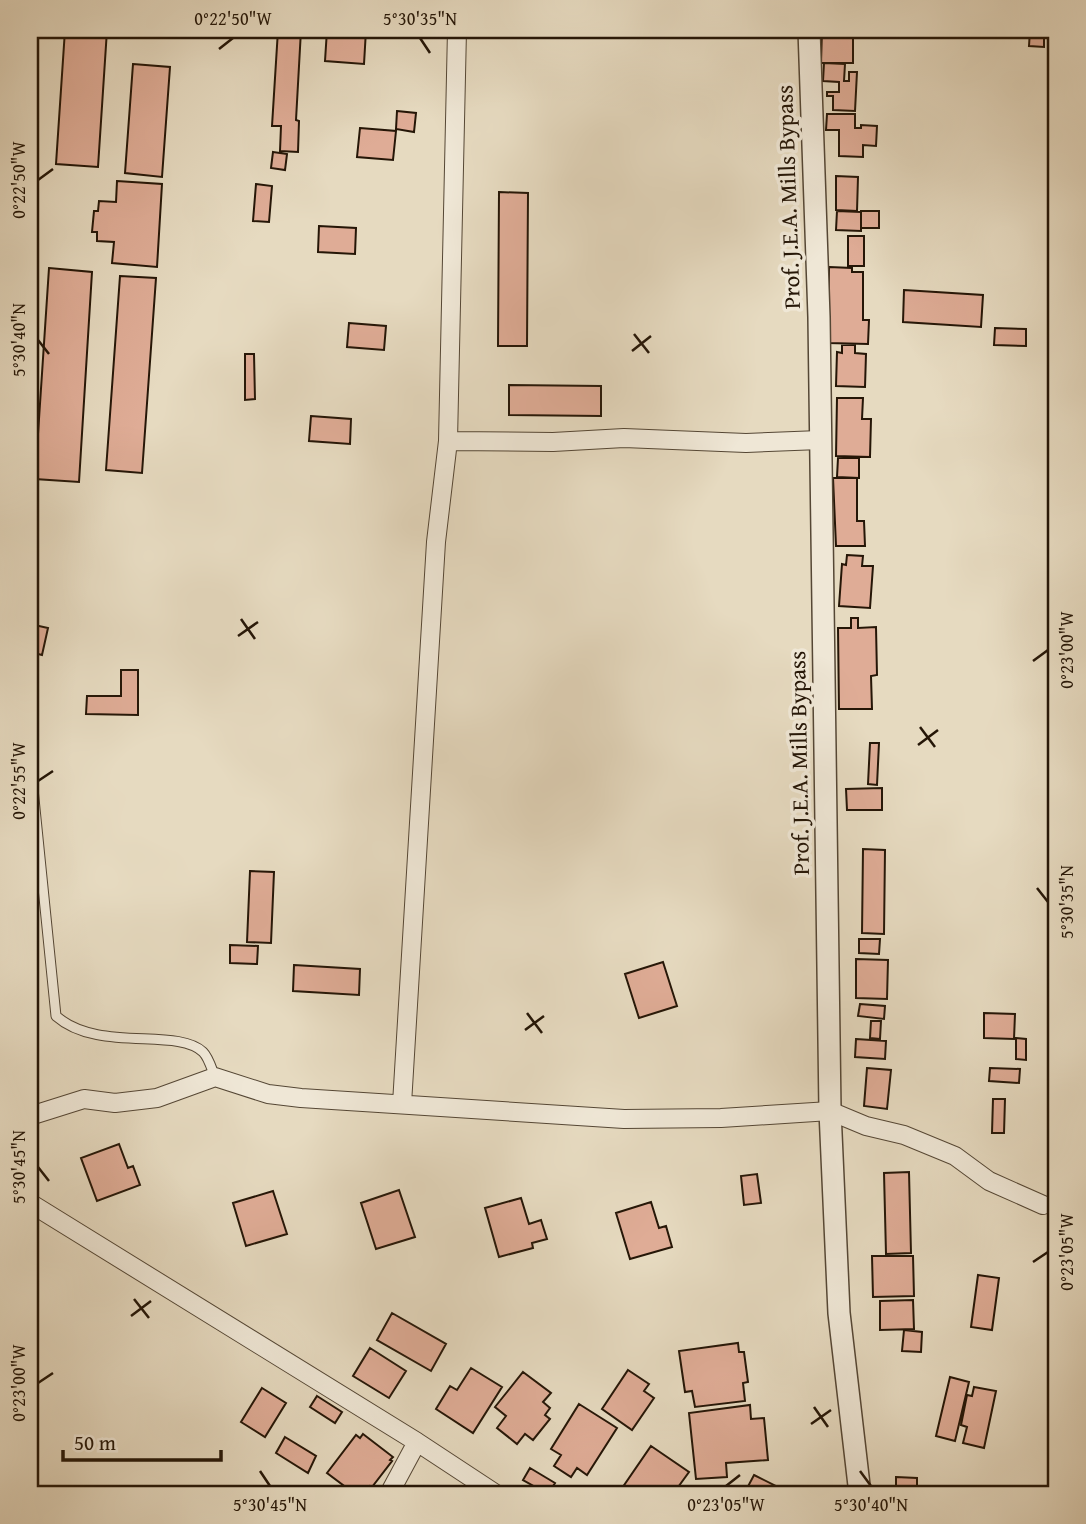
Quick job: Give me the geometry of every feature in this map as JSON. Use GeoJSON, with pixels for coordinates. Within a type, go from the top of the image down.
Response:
{"type":"FeatureCollection","features":[{"type":"Feature","properties":{"kind":"street"},"geometry":{"type":"LineString","coordinates":[[402,1104],[436,542],[449,441],[457,30]]}},
{"type":"Feature","properties":{"kind":"street","name":"Prof. J.E.A. Mills Bypass"},"geometry":{"type":"LineString","coordinates":[[808,30],[818,317],[830,1111],[839,1313],[860,1494]]}},
{"type":"Feature","properties":{"kind":"street"},"geometry":{"type":"LineString","coordinates":[[449,441],[553,442],[624,438],[746,443],[820,440]]}},
{"type":"Feature","properties":{"kind":"street"},"geometry":{"type":"LineString","coordinates":[[30,1116],[84,1099],[115,1103],[157,1098],[215,1077],[268,1094],[624,1119],[721,1118],[830,1111],[866,1126],[904,1135],[955,1156],[989,1181],[1043,1205]]}},
{"type":"Feature","properties":{"kind":"street"},"geometry":{"type":"LineString","coordinates":[[30,1203],[417,1442],[496,1494]]}},
{"type":"Feature","properties":{"kind":"street"},"geometry":{"type":"LineString","coordinates":[[389,1494],[417,1442]]}},
{"type":"Feature","properties":{"kind":"lane"},"geometry":{"type":"LineString","coordinates":[[30,758],[56,1016],[67,1026],[102,1037],[186,1043],[204,1053],[215,1077]]}},
{"type":"Feature","properties":{"kind":"building"},"geometry":{"type":"Polygon","coordinates":[[[65,30],[107,30],[98,167],[56,164],[65,30]]]}},
{"type":"Feature","properties":{"kind":"building"},"geometry":{"type":"Polygon","coordinates":[[[278,30],[301,30],[296,120],[299,121],[298,152],[280,151],[281,126],[272,126],[278,30]]]}},
{"type":"Feature","properties":{"kind":"building"},"geometry":{"type":"Polygon","coordinates":[[[327,30],[366,30],[364,64],[325,61],[327,30]]]}},
{"type":"Feature","properties":{"kind":"building"},"geometry":{"type":"Polygon","coordinates":[[[822,30],[853,30],[853,63],[821,63],[822,30]]]}},
{"type":"Feature","properties":{"kind":"building"},"geometry":{"type":"Polygon","coordinates":[[[1030,30],[1044,30],[1044,47],[1029,46],[1030,30]]]}},
{"type":"Feature","properties":{"kind":"building"},"geometry":{"type":"Polygon","coordinates":[[[824,63],[845,64],[844,81],[849,81],[849,72],[857,72],[855,111],[833,110],[833,96],[827,96],[827,92],[839,92],[839,82],[823,81],[824,63]]]}},
{"type":"Feature","properties":{"kind":"building"},"geometry":{"type":"Polygon","coordinates":[[[133,64],[170,67],[162,177],[125,173],[133,64]]]}},
{"type":"Feature","properties":{"kind":"building"},"geometry":{"type":"Polygon","coordinates":[[[397,111],[416,113],[414,132],[396,129],[397,111]]]}},
{"type":"Feature","properties":{"kind":"building"},"geometry":{"type":"Polygon","coordinates":[[[827,114],[855,114],[855,128],[861,128],[861,125],[877,126],[876,146],[863,145],[863,157],[839,156],[839,130],[826,130],[827,114]]]}},
{"type":"Feature","properties":{"kind":"building"},"geometry":{"type":"Polygon","coordinates":[[[360,128],[396,131],[393,160],[357,157],[360,128]]]}},
{"type":"Feature","properties":{"kind":"building"},"geometry":{"type":"Polygon","coordinates":[[[273,152],[287,154],[285,170],[271,168],[273,152]]]}},
{"type":"Feature","properties":{"kind":"building"},"geometry":{"type":"Polygon","coordinates":[[[836,176],[858,177],[857,211],[836,210],[836,176]]]}},
{"type":"Feature","properties":{"kind":"building"},"geometry":{"type":"Polygon","coordinates":[[[117,181],[162,184],[157,267],[112,263],[114,242],[97,241],[97,232],[92,232],[94,211],[98,211],[99,201],[116,202],[117,181]]]}},
{"type":"Feature","properties":{"kind":"building"},"geometry":{"type":"Polygon","coordinates":[[[256,184],[272,186],[269,222],[253,221],[256,184]]]}},
{"type":"Feature","properties":{"kind":"building"},"geometry":{"type":"Polygon","coordinates":[[[499,192],[528,193],[527,346],[498,346],[499,192]]]}},
{"type":"Feature","properties":{"kind":"building"},"geometry":{"type":"Polygon","coordinates":[[[837,211],[861,212],[861,231],[836,230],[837,211]]]}},
{"type":"Feature","properties":{"kind":"building"},"geometry":{"type":"Polygon","coordinates":[[[861,211],[879,211],[879,228],[861,228],[861,211]]]}},
{"type":"Feature","properties":{"kind":"building"},"geometry":{"type":"Polygon","coordinates":[[[319,226],[356,228],[355,254],[318,252],[319,226]]]}},
{"type":"Feature","properties":{"kind":"building"},"geometry":{"type":"Polygon","coordinates":[[[848,236],[864,236],[864,266],[848,266],[848,236]]]}},
{"type":"Feature","properties":{"kind":"building"},"geometry":{"type":"Polygon","coordinates":[[[829,267],[852,268],[852,272],[863,272],[863,320],[869,320],[868,344],[828,343],[829,267]]]}},
{"type":"Feature","properties":{"kind":"building"},"geometry":{"type":"Polygon","coordinates":[[[49,268],[92,272],[79,482],[35,479],[49,268]]]}},
{"type":"Feature","properties":{"kind":"building"},"geometry":{"type":"Polygon","coordinates":[[[120,276],[156,278],[142,473],[106,470],[120,276]]]}},
{"type":"Feature","properties":{"kind":"building"},"geometry":{"type":"Polygon","coordinates":[[[904,290],[983,295],[981,327],[903,322],[904,290]]]}},
{"type":"Feature","properties":{"kind":"building"},"geometry":{"type":"Polygon","coordinates":[[[349,323],[386,326],[384,350],[347,347],[349,323]]]}},
{"type":"Feature","properties":{"kind":"building"},"geometry":{"type":"Polygon","coordinates":[[[995,328],[1026,329],[1026,346],[994,345],[995,328]]]}},
{"type":"Feature","properties":{"kind":"building"},"geometry":{"type":"Polygon","coordinates":[[[842,345],[855,345],[855,353],[866,354],[865,387],[836,386],[837,352],[842,353],[842,345]]]}},
{"type":"Feature","properties":{"kind":"building"},"geometry":{"type":"Polygon","coordinates":[[[245,354],[254,354],[255,399],[245,400],[245,354]]]}},
{"type":"Feature","properties":{"kind":"building"},"geometry":{"type":"Polygon","coordinates":[[[509,385],[601,386],[601,416],[509,415],[509,385]]]}},
{"type":"Feature","properties":{"kind":"building"},"geometry":{"type":"Polygon","coordinates":[[[837,398],[863,398],[862,419],[871,419],[870,457],[836,456],[837,398]]]}},
{"type":"Feature","properties":{"kind":"building"},"geometry":{"type":"Polygon","coordinates":[[[311,416],[351,419],[350,444],[309,441],[311,416]]]}},
{"type":"Feature","properties":{"kind":"building"},"geometry":{"type":"Polygon","coordinates":[[[838,458],[859,458],[859,478],[837,477],[838,458]]]}},
{"type":"Feature","properties":{"kind":"building"},"geometry":{"type":"Polygon","coordinates":[[[833,478],[857,478],[857,521],[864,521],[865,546],[836,546],[833,478]]]}},
{"type":"Feature","properties":{"kind":"building"},"geometry":{"type":"Polygon","coordinates":[[[847,555],[863,556],[862,566],[873,566],[870,608],[839,606],[842,564],[846,565],[847,555]]]}},
{"type":"Feature","properties":{"kind":"building"},"geometry":{"type":"Polygon","coordinates":[[[851,618],[858,618],[858,628],[876,627],[877,675],[871,676],[872,709],[839,709],[838,628],[851,628],[851,618]]]}},
{"type":"Feature","properties":{"kind":"building"},"geometry":{"type":"Polygon","coordinates":[[[30,624],[48,628],[42,655],[30,652],[30,624]]]}},
{"type":"Feature","properties":{"kind":"building"},"geometry":{"type":"Polygon","coordinates":[[[121,670],[138,670],[138,715],[86,714],[87,696],[121,696],[121,670]]]}},
{"type":"Feature","properties":{"kind":"building"},"geometry":{"type":"Polygon","coordinates":[[[870,743],[879,743],[877,785],[868,784],[870,743]]]}},
{"type":"Feature","properties":{"kind":"building"},"geometry":{"type":"Polygon","coordinates":[[[882,788],[882,810],[847,810],[846,789],[882,788]]]}},
{"type":"Feature","properties":{"kind":"building"},"geometry":{"type":"Polygon","coordinates":[[[863,849],[885,850],[884,934],[862,933],[863,849]]]}},
{"type":"Feature","properties":{"kind":"building"},"geometry":{"type":"Polygon","coordinates":[[[250,871],[274,872],[271,943],[247,942],[250,871]]]}},
{"type":"Feature","properties":{"kind":"building"},"geometry":{"type":"Polygon","coordinates":[[[859,939],[880,939],[879,954],[859,953],[859,939]]]}},
{"type":"Feature","properties":{"kind":"building"},"geometry":{"type":"Polygon","coordinates":[[[230,945],[258,946],[257,964],[230,963],[230,945]]]}},
{"type":"Feature","properties":{"kind":"building"},"geometry":{"type":"Polygon","coordinates":[[[856,959],[888,960],[887,999],[856,998],[856,959]]]}},
{"type":"Feature","properties":{"kind":"building"},"geometry":{"type":"Polygon","coordinates":[[[663,962],[677,1006],[639,1018],[625,974],[663,962]]]}},
{"type":"Feature","properties":{"kind":"building"},"geometry":{"type":"Polygon","coordinates":[[[294,965],[360,969],[359,995],[293,991],[294,965]]]}},
{"type":"Feature","properties":{"kind":"building"},"geometry":{"type":"Polygon","coordinates":[[[860,1004],[885,1006],[884,1019],[858,1016],[860,1004]]]}},
{"type":"Feature","properties":{"kind":"building"},"geometry":{"type":"Polygon","coordinates":[[[984,1013],[1015,1014],[1014,1039],[984,1038],[984,1013]]]}},
{"type":"Feature","properties":{"kind":"building"},"geometry":{"type":"Polygon","coordinates":[[[871,1021],[881,1021],[880,1039],[870,1038],[871,1021]]]}},
{"type":"Feature","properties":{"kind":"building"},"geometry":{"type":"Polygon","coordinates":[[[1016,1038],[1026,1039],[1026,1060],[1016,1059],[1016,1038]]]}},
{"type":"Feature","properties":{"kind":"building"},"geometry":{"type":"Polygon","coordinates":[[[856,1039],[886,1041],[885,1059],[855,1057],[856,1039]]]}},
{"type":"Feature","properties":{"kind":"building"},"geometry":{"type":"Polygon","coordinates":[[[867,1068],[891,1070],[887,1109],[864,1106],[867,1068]]]}},
{"type":"Feature","properties":{"kind":"building"},"geometry":{"type":"Polygon","coordinates":[[[990,1068],[1020,1069],[1019,1083],[989,1081],[990,1068]]]}},
{"type":"Feature","properties":{"kind":"building"},"geometry":{"type":"Polygon","coordinates":[[[993,1099],[1005,1099],[1004,1133],[992,1133],[993,1099]]]}},
{"type":"Feature","properties":{"kind":"building"},"geometry":{"type":"Polygon","coordinates":[[[119,1144],[128,1168],[133,1166],[140,1185],[97,1201],[81,1158],[119,1144]]]}},
{"type":"Feature","properties":{"kind":"building"},"geometry":{"type":"Polygon","coordinates":[[[909,1172],[911,1253],[886,1254],[884,1173],[909,1172]]]}},
{"type":"Feature","properties":{"kind":"building"},"geometry":{"type":"Polygon","coordinates":[[[757,1174],[761,1203],[744,1205],[741,1176],[757,1174]]]}},
{"type":"Feature","properties":{"kind":"building"},"geometry":{"type":"Polygon","coordinates":[[[399,1190],[415,1237],[376,1249],[361,1203],[399,1190]]]}},
{"type":"Feature","properties":{"kind":"building"},"geometry":{"type":"Polygon","coordinates":[[[273,1191],[287,1234],[246,1246],[233,1203],[273,1191]]]}},
{"type":"Feature","properties":{"kind":"building"},"geometry":{"type":"Polygon","coordinates":[[[521,1198],[529,1224],[541,1220],[547,1239],[532,1243],[533,1248],[499,1257],[485,1208],[521,1198]]]}},
{"type":"Feature","properties":{"kind":"building"},"geometry":{"type":"Polygon","coordinates":[[[651,1202],[659,1228],[666,1226],[672,1247],[630,1259],[616,1213],[651,1202]]]}},
{"type":"Feature","properties":{"kind":"building"},"geometry":{"type":"Polygon","coordinates":[[[872,1256],[913,1256],[914,1296],[873,1297],[872,1256]]]}},
{"type":"Feature","properties":{"kind":"building"},"geometry":{"type":"Polygon","coordinates":[[[978,1275],[999,1278],[992,1330],[971,1327],[978,1275]]]}},
{"type":"Feature","properties":{"kind":"building"},"geometry":{"type":"Polygon","coordinates":[[[913,1300],[914,1329],[880,1330],[880,1301],[913,1300]]]}},
{"type":"Feature","properties":{"kind":"building"},"geometry":{"type":"Polygon","coordinates":[[[392,1313],[446,1344],[431,1371],[377,1340],[392,1313]]]}},
{"type":"Feature","properties":{"kind":"building"},"geometry":{"type":"Polygon","coordinates":[[[904,1330],[922,1332],[921,1352],[902,1351],[904,1330]]]}},
{"type":"Feature","properties":{"kind":"building"},"geometry":{"type":"Polygon","coordinates":[[[738,1343],[739,1352],[744,1352],[748,1382],[743,1383],[745,1401],[695,1407],[692,1391],[685,1392],[679,1351],[738,1343]]]}},
{"type":"Feature","properties":{"kind":"building"},"geometry":{"type":"Polygon","coordinates":[[[370,1348],[406,1371],[389,1398],[353,1376],[370,1348]]]}},
{"type":"Feature","properties":{"kind":"building"},"geometry":{"type":"Polygon","coordinates":[[[471,1368],[502,1387],[473,1433],[436,1409],[450,1386],[457,1390],[471,1368]]]}},
{"type":"Feature","properties":{"kind":"building"},"geometry":{"type":"Polygon","coordinates":[[[628,1370],[649,1384],[644,1391],[654,1398],[632,1430],[602,1409],[628,1370]]]}},
{"type":"Feature","properties":{"kind":"building"},"geometry":{"type":"Polygon","coordinates":[[[523,1372],[551,1393],[543,1402],[550,1408],[545,1415],[550,1419],[533,1440],[525,1434],[517,1444],[497,1428],[506,1416],[495,1407],[523,1372]]]}},
{"type":"Feature","properties":{"kind":"building"},"geometry":{"type":"Polygon","coordinates":[[[950,1377],[969,1382],[955,1441],[936,1436],[950,1377]]]}},
{"type":"Feature","properties":{"kind":"building"},"geometry":{"type":"Polygon","coordinates":[[[974,1387],[996,1391],[984,1448],[963,1443],[967,1427],[961,1425],[967,1395],[972,1396],[974,1387]]]}},
{"type":"Feature","properties":{"kind":"building"},"geometry":{"type":"Polygon","coordinates":[[[262,1388],[286,1403],[265,1437],[241,1422],[262,1388]]]}},
{"type":"Feature","properties":{"kind":"building"},"geometry":{"type":"Polygon","coordinates":[[[317,1396],[342,1412],[335,1423],[310,1407],[317,1396]]]}},
{"type":"Feature","properties":{"kind":"building"},"geometry":{"type":"Polygon","coordinates":[[[579,1404],[617,1428],[587,1475],[577,1468],[571,1477],[554,1466],[561,1455],[551,1449],[579,1404]]]}},
{"type":"Feature","properties":{"kind":"building"},"geometry":{"type":"Polygon","coordinates":[[[750,1405],[751,1419],[764,1418],[768,1460],[726,1463],[727,1477],[696,1479],[689,1413],[750,1405]]]}},
{"type":"Feature","properties":{"kind":"building"},"geometry":{"type":"Polygon","coordinates":[[[363,1434],[393,1457],[372,1487],[363,1494],[355,1494],[327,1473],[356,1435],[360,1438],[363,1434]]]}},
{"type":"Feature","properties":{"kind":"building"},"geometry":{"type":"Polygon","coordinates":[[[285,1437],[316,1456],[308,1473],[276,1453],[285,1437]]]}},
{"type":"Feature","properties":{"kind":"building"},"geometry":{"type":"Polygon","coordinates":[[[651,1446],[689,1472],[673,1494],[618,1494],[651,1446]]]}},
{"type":"Feature","properties":{"kind":"building"},"geometry":{"type":"Polygon","coordinates":[[[530,1468],[555,1483],[548,1494],[523,1480],[530,1468]]]}},
{"type":"Feature","properties":{"kind":"building"},"geometry":{"type":"Polygon","coordinates":[[[754,1475],[790,1493],[744,1494],[754,1475]]]}},
{"type":"Feature","properties":{"kind":"building"},"geometry":{"type":"Polygon","coordinates":[[[896,1477],[917,1478],[917,1494],[896,1494],[896,1477]]]}}]}
